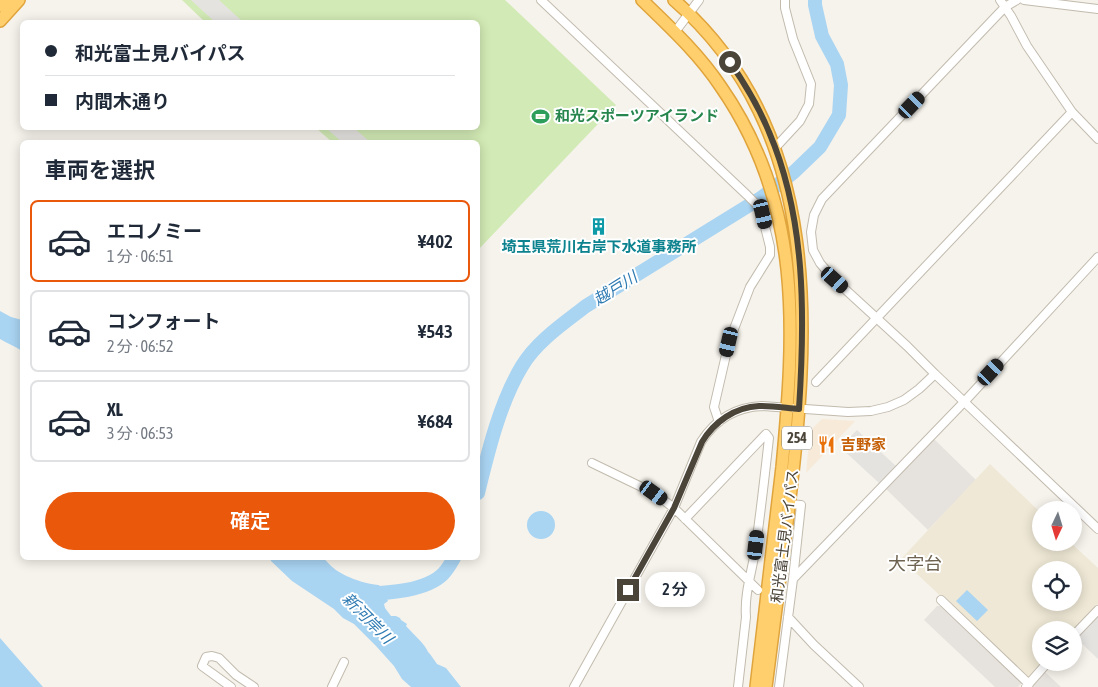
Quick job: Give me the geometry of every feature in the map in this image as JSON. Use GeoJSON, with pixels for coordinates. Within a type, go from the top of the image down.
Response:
{"type":"FeatureCollection","features":[{"type":"Feature","properties":{"kind":"highway"},"geometry":{"type":"LineString","coordinates":[[0,6],[6,0]]}},
{"type":"Feature","properties":{"kind":"highway"},"geometry":{"type":"LineString","coordinates":[[0,21],[19,0]]}},
{"type":"Feature","properties":{"kind":"highway","name":"和光富士見バイパス"},"geometry":{"type":"LineString","coordinates":[[642,0],[675,32],[714,77],[730,100],[750,136],[765,171],[775,199],[784,242],[789,287],[795,455],[766,687]]}},
{"type":"Feature","properties":{"kind":"highway","name":"和光富士見バイパス"},"geometry":{"type":"LineString","coordinates":[[674,0],[716,44],[739,76],[759,111],[775,148],[788,189],[796,236],[800,276],[802,351],[782,467],[756,687]]}},
{"type":"Feature","properties":{"kind":"street"},"geometry":{"type":"LineString","coordinates":[[541,0],[747,195],[760,208],[763,214],[770,255],[750,286],[729,342],[714,407],[719,422]]}},
{"type":"Feature","properties":{"kind":"street"},"geometry":{"type":"LineString","coordinates":[[675,32],[699,0]]}},
{"type":"Feature","properties":{"kind":"street"},"geometry":{"type":"LineString","coordinates":[[775,148],[800,121],[809,104],[811,84],[793,39],[785,0]]}},
{"type":"Feature","properties":{"kind":"street"},"geometry":{"type":"LineString","coordinates":[[1000,0],[1030,51],[1072,112],[1098,139]]}},
{"type":"Feature","properties":{"kind":"street"},"geometry":{"type":"LineString","coordinates":[[1017,0],[1005,7],[822,199],[812,221],[812,244],[817,257],[835,280],[877,317],[1098,529]]}},
{"type":"Feature","properties":{"kind":"street"},"geometry":{"type":"LineString","coordinates":[[1024,0],[1098,9]]}},
{"type":"Feature","properties":{"kind":"street"},"geometry":{"type":"LineString","coordinates":[[816,382],[1072,112]]}},
{"type":"Feature","properties":{"kind":"street"},"geometry":{"type":"LineString","coordinates":[[792,579],[965,401],[1098,257]]}},
{"type":"Feature","properties":{"kind":"street"},"geometry":{"type":"LineString","coordinates":[[574,687],[674,508],[706,434],[719,422],[733,412],[753,406],[848,412],[880,409],[904,400],[935,374]]}},
{"type":"Feature","properties":{"kind":"street"},"geometry":{"type":"LineString","coordinates":[[685,519],[766,434],[769,438],[767,458],[756,545],[748,582],[738,687]]}},
{"type":"Feature","properties":{"kind":"street"},"geometry":{"type":"LineString","coordinates":[[592,463],[654,493],[674,508],[758,590]]}},
{"type":"Feature","properties":{"kind":"street"},"geometry":{"type":"LineString","coordinates":[[779,687],[801,504],[789,504]]}},
{"type":"Feature","properties":{"kind":"street"},"geometry":{"type":"LineString","coordinates":[[941,600],[1027,685],[1040,671]]}},
{"type":"Feature","properties":{"kind":"street"},"geometry":{"type":"LineString","coordinates":[[1082,627],[1098,610]]}},
{"type":"Feature","properties":{"kind":"street"},"geometry":{"type":"LineString","coordinates":[[788,618],[859,687]]}},
{"type":"Feature","properties":{"kind":"street"},"geometry":{"type":"LineString","coordinates":[[231,687],[202,666],[206,657],[219,658],[236,675],[254,687]]}},
{"type":"Feature","properties":{"kind":"street"},"geometry":{"type":"LineString","coordinates":[[332,687],[344,662]]}},
{"type":"Feature","properties":{"kind":"shaded area"},"geometry":{"type":"Polygon","coordinates":[[[191,0],[219,0],[241,20],[213,20],[191,0]]]}},
{"type":"Feature","properties":{"kind":"shaded area"},"geometry":{"type":"Polygon","coordinates":[[[328,130],[356,130],[368,140],[340,140],[328,130]]]}},
{"type":"Feature","properties":{"kind":"shaded area"},"geometry":{"type":"Polygon","coordinates":[[[822,419],[855,421],[806,473],[810,431],[822,419]]]}},
{"type":"Feature","properties":{"kind":"shaded area"},"geometry":{"type":"Polygon","coordinates":[[[857,430],[896,466],[879,483],[840,447],[857,430]]]}},
{"type":"Feature","properties":{"kind":"shaded area"},"geometry":{"type":"Polygon","coordinates":[[[933,438],[976,480],[928,530],[885,488],[933,438]]]}},
{"type":"Feature","properties":{"kind":"shaded area"},"geometry":{"type":"Polygon","coordinates":[[[990,464],[1032,504],[1032,551],[1080,551],[1098,568],[1098,604],[1082,621],[1032,621],[1032,671],[1035,671],[1028,678],[901,559],[990,464]]]}},
{"type":"Feature","properties":{"kind":"shaded area"},"geometry":{"type":"Polygon","coordinates":[[[937,606],[942,606],[1023,681],[1018,687],[995,687],[924,620],[937,606]]]}},
{"type":"Feature","properties":{"kind":"shaded area"},"geometry":{"type":"Polygon","coordinates":[[[1098,613],[1098,659],[1082,644],[1082,630],[1098,613]]]}},
{"type":"Feature","properties":{"kind":"shaded area"},"geometry":{"type":"Polygon","coordinates":[[[1044,671],[1061,687],[1029,687],[1044,671]]]}},
{"type":"Feature","properties":{"kind":"green space","name":"和光スポーツアイランド"},"geometry":{"type":"Polygon","coordinates":[[[182,0],[505,0],[616,105],[480,248],[480,140],[330,140],[318,130],[480,130],[480,20],[203,20],[182,0]]]}},
{"type":"Feature","properties":{"kind":"water"},"geometry":{"type":"Polygon","coordinates":[[[0,311],[20,319],[20,350],[0,339],[0,311]]]}},
{"type":"Feature","properties":{"kind":"water"},"geometry":{"type":"Polygon","coordinates":[[[541,511],[551,515],[555,525],[551,535],[541,539],[531,535],[527,525],[531,515],[541,511]]]}},
{"type":"Feature","properties":{"kind":"water","name":"新河岸川"},"geometry":{"type":"Polygon","coordinates":[[[325,560],[336,570],[347,576],[379,585],[388,601],[384,604],[385,608],[391,616],[400,618],[407,624],[406,626],[425,646],[437,664],[446,668],[461,687],[411,687],[402,679],[394,666],[376,646],[354,624],[292,581],[271,561],[325,560]]]}},
{"type":"Feature","properties":{"kind":"water"},"geometry":{"type":"Polygon","coordinates":[[[967,590],[988,610],[977,621],[956,601],[967,590]]]}},
{"type":"Feature","properties":{"kind":"water"},"geometry":{"type":"Polygon","coordinates":[[[0,638],[43,687],[0,687],[0,638]]]}},
{"type":"Feature","properties":{"kind":"waterway","name":"越戸川"},"geometry":{"type":"LineString","coordinates":[[480,485],[507,395],[522,366],[543,341],[586,306],[761,198],[794,172],[820,147],[839,115],[841,85],[837,64],[822,36],[815,0]]}},
{"type":"Feature","properties":{"kind":"waterway","name":"越戸川"},"geometry":{"type":"LineString","coordinates":[[365,594],[417,588],[436,580],[443,574],[453,560]]}},
{"type":"Feature","properties":{"kind":"place","name":"和光スポーツアイランド"},"geometry":{"type":"Point","coordinates":[541,116]}},
{"type":"Feature","properties":{"kind":"place","name":"埼玉県荒川右岸下水道事務所"},"geometry":{"type":"Point","coordinates":[599,226]}},
{"type":"Feature","properties":{"kind":"place","name":"吉野家"},"geometry":{"type":"Point","coordinates":[827,445]}},
{"type":"Feature","properties":{"kind":"district","name":"大字台"},"geometry":{"type":"Point","coordinates":[915,564]}},
{"type":"Feature","properties":{"kind":"route"},"geometry":{"type":"LineString","coordinates":[[628,590],[674,508],[706,434],[733,412],[753,406],[799,409],[802,332],[801,286],[792,208],[788,189],[769,131],[730,62]]}}]}
